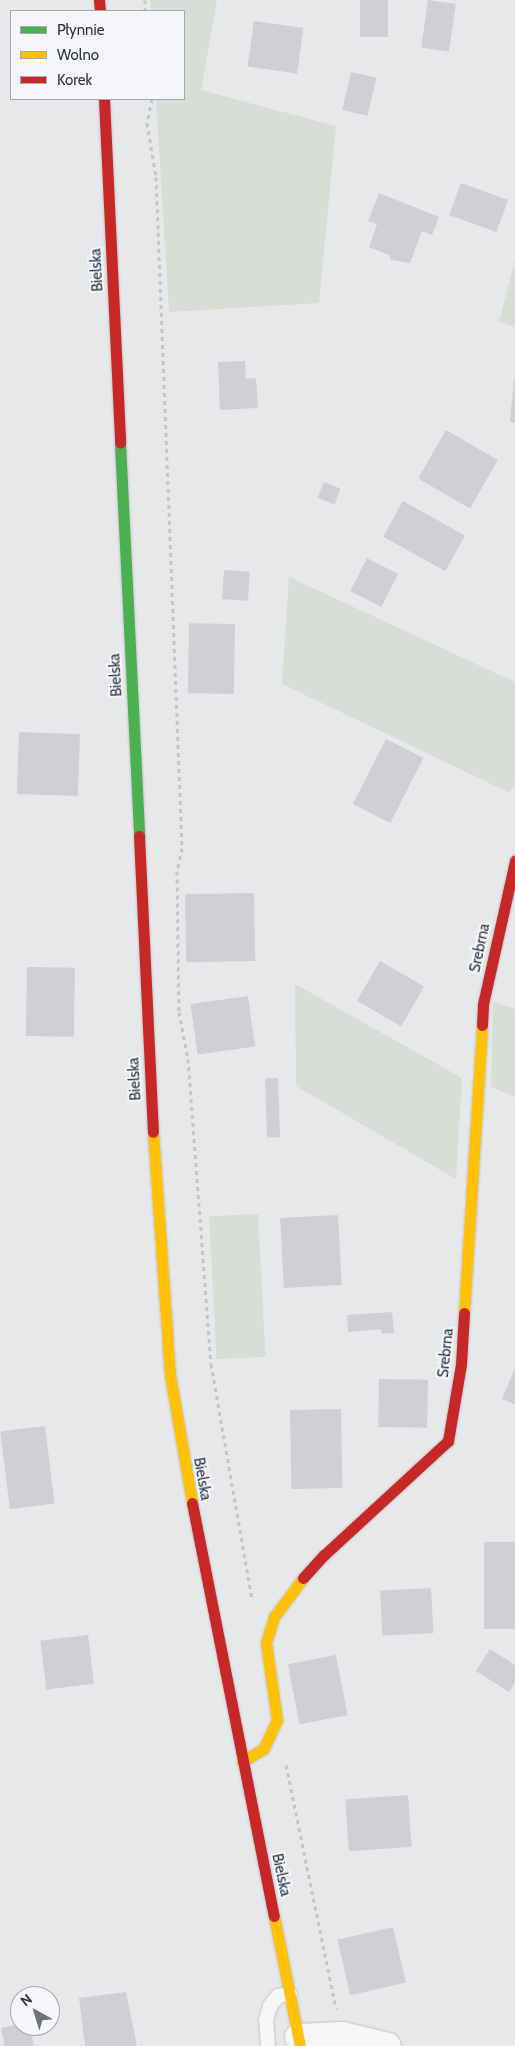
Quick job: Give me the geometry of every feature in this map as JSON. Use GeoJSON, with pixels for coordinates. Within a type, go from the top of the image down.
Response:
{"type":"FeatureCollection","features":[{"type":"Feature","properties":{"kind":"main road","name":"Bielska"},"geometry":{"type":"LineString","coordinates":[[104,100],[162,1290],[179,1433],[242,1762],[299,2041]]}},
{"type":"Feature","properties":{"kind":"main road","name":"Srebrna"},"geometry":{"type":"LineString","coordinates":[[276,1720],[266,1643],[274,1617],[289,1594],[324,1555],[448,1442],[461,1364],[484,1004],[515,861]]}},
{"type":"Feature","properties":{"kind":"main road"},"geometry":{"type":"LineString","coordinates":[[242,1762],[264,1748],[276,1720]]}},
{"type":"Feature","properties":{"kind":"street"},"geometry":{"type":"LineString","coordinates":[[299,2041],[342,2035],[388,2046]]}},
{"type":"Feature","properties":{"kind":"lane"},"geometry":{"type":"LineString","coordinates":[[268,2046],[266,2020],[270,2006],[278,1996],[290,1994]]}},
{"type":"Feature","properties":{"kind":"path"},"geometry":{"type":"LineString","coordinates":[[152,100],[147,123],[156,177],[182,848],[177,871],[179,1012],[188,1059],[211,1364],[220,1425],[253,1607],[270,1629]]}},
{"type":"Feature","properties":{"kind":"path"},"geometry":{"type":"LineString","coordinates":[[276,1720],[342,2035]]}},
{"type":"Feature","properties":{"kind":"shaded area"},"geometry":{"type":"Polygon","coordinates":[[[150,0],[217,0],[201,90],[336,126],[319,303],[169,312],[156,100],[185,100],[185,10],[151,10],[150,0]]]}},
{"type":"Feature","properties":{"kind":"shaded area"},"geometry":{"type":"Polygon","coordinates":[[[515,260],[515,327],[499,322],[515,260]]]}},
{"type":"Feature","properties":{"kind":"shaded area"},"geometry":{"type":"Polygon","coordinates":[[[289,577],[515,682],[515,783],[510,793],[282,684],[289,577]]]}},
{"type":"Feature","properties":{"kind":"shaded area"},"geometry":{"type":"Polygon","coordinates":[[[295,984],[462,1078],[456,1179],[296,1086],[295,984]]]}},
{"type":"Feature","properties":{"kind":"shaded area"},"geometry":{"type":"Polygon","coordinates":[[[493,1001],[515,1009],[515,1097],[491,1087],[493,1001]]]}},
{"type":"Feature","properties":{"kind":"shaded area"},"geometry":{"type":"Polygon","coordinates":[[[258,1214],[265,1357],[217,1359],[209,1217],[258,1214]]]}},
{"type":"Feature","properties":{"kind":"building"},"geometry":{"type":"Polygon","coordinates":[[[360,0],[388,0],[388,37],[360,37],[360,0]]]}},
{"type":"Feature","properties":{"kind":"building"},"geometry":{"type":"Polygon","coordinates":[[[428,0],[456,4],[449,51],[421,48],[428,0]]]}},
{"type":"Feature","properties":{"kind":"building"},"geometry":{"type":"Polygon","coordinates":[[[254,21],[304,28],[297,74],[248,67],[254,21]]]}},
{"type":"Feature","properties":{"kind":"building"},"geometry":{"type":"Polygon","coordinates":[[[351,72],[376,78],[368,116],[342,110],[351,72]]]}},
{"type":"Feature","properties":{"kind":"building"},"geometry":{"type":"Polygon","coordinates":[[[461,183],[508,200],[496,232],[449,215],[461,183]]]}},
{"type":"Feature","properties":{"kind":"building"},"geometry":{"type":"Polygon","coordinates":[[[379,193],[439,217],[432,235],[422,231],[410,263],[391,260],[389,255],[369,247],[377,224],[368,221],[379,193]]]}},
{"type":"Feature","properties":{"kind":"building"},"geometry":{"type":"Polygon","coordinates":[[[245,361],[246,379],[256,378],[258,408],[220,410],[218,362],[245,361]]]}},
{"type":"Feature","properties":{"kind":"building"},"geometry":{"type":"Polygon","coordinates":[[[515,378],[515,423],[510,422],[515,378]]]}},
{"type":"Feature","properties":{"kind":"building"},"geometry":{"type":"Polygon","coordinates":[[[446,430],[498,460],[470,508],[418,478],[446,430]]]}},
{"type":"Feature","properties":{"kind":"building"},"geometry":{"type":"Polygon","coordinates":[[[324,482],[341,489],[334,505],[318,498],[324,482]]]}},
{"type":"Feature","properties":{"kind":"building"},"geometry":{"type":"Polygon","coordinates":[[[403,501],[465,535],[445,571],[383,537],[403,501]]]}},
{"type":"Feature","properties":{"kind":"building"},"geometry":{"type":"Polygon","coordinates":[[[367,558],[398,574],[381,607],[350,591],[367,558]]]}},
{"type":"Feature","properties":{"kind":"building"},"geometry":{"type":"Polygon","coordinates":[[[224,570],[250,572],[248,601],[222,599],[224,570]]]}},
{"type":"Feature","properties":{"kind":"building"},"geometry":{"type":"Polygon","coordinates":[[[189,623],[235,624],[234,694],[188,693],[189,623]]]}},
{"type":"Feature","properties":{"kind":"building"},"geometry":{"type":"Polygon","coordinates":[[[19,732],[80,734],[78,796],[17,794],[19,732]]]}},
{"type":"Feature","properties":{"kind":"building"},"geometry":{"type":"Polygon","coordinates":[[[386,739],[423,758],[390,823],[353,804],[386,739]]]}},
{"type":"Feature","properties":{"kind":"building"},"geometry":{"type":"Polygon","coordinates":[[[254,893],[255,961],[186,962],[185,894],[254,893]]]}},
{"type":"Feature","properties":{"kind":"building"},"geometry":{"type":"Polygon","coordinates":[[[380,961],[424,986],[401,1026],[357,1001],[380,961]]]}},
{"type":"Feature","properties":{"kind":"building"},"geometry":{"type":"Polygon","coordinates":[[[27,967],[75,968],[74,1037],[26,1036],[27,967]]]}},
{"type":"Feature","properties":{"kind":"building"},"geometry":{"type":"Polygon","coordinates":[[[248,996],[255,1047],[198,1055],[191,1004],[248,996]]]}},
{"type":"Feature","properties":{"kind":"building"},"geometry":{"type":"Polygon","coordinates":[[[265,1078],[278,1078],[280,1137],[267,1137],[265,1078]]]}},
{"type":"Feature","properties":{"kind":"building"},"geometry":{"type":"Polygon","coordinates":[[[338,1215],[342,1285],[284,1288],[280,1218],[338,1215]]]}},
{"type":"Feature","properties":{"kind":"building"},"geometry":{"type":"Polygon","coordinates":[[[392,1312],[394,1333],[382,1334],[381,1329],[348,1332],[347,1315],[392,1312]]]}},
{"type":"Feature","properties":{"kind":"building"},"geometry":{"type":"Polygon","coordinates":[[[515,1368],[515,1404],[502,1399],[515,1368]]]}},
{"type":"Feature","properties":{"kind":"building"},"geometry":{"type":"Polygon","coordinates":[[[379,1379],[428,1380],[427,1428],[378,1427],[379,1379]]]}},
{"type":"Feature","properties":{"kind":"building"},"geometry":{"type":"Polygon","coordinates":[[[341,1409],[342,1488],[291,1489],[290,1410],[341,1409]]]}},
{"type":"Feature","properties":{"kind":"building"},"geometry":{"type":"Polygon","coordinates":[[[45,1426],[55,1503],[10,1509],[0,1431],[45,1426]]]}},
{"type":"Feature","properties":{"kind":"building"},"geometry":{"type":"Polygon","coordinates":[[[484,1542],[515,1542],[515,1629],[484,1629],[484,1542]]]}},
{"type":"Feature","properties":{"kind":"building"},"geometry":{"type":"Polygon","coordinates":[[[431,1588],[433,1633],[382,1636],[380,1591],[431,1588]]]}},
{"type":"Feature","properties":{"kind":"building"},"geometry":{"type":"Polygon","coordinates":[[[88,1635],[94,1684],[46,1689],[40,1641],[88,1635]]]}},
{"type":"Feature","properties":{"kind":"building"},"geometry":{"type":"Polygon","coordinates":[[[490,1649],[515,1665],[515,1682],[509,1692],[476,1671],[490,1649]]]}},
{"type":"Feature","properties":{"kind":"building"},"geometry":{"type":"Polygon","coordinates":[[[336,1655],[348,1715],[300,1724],[288,1664],[336,1655]]]}},
{"type":"Feature","properties":{"kind":"building"},"geometry":{"type":"Polygon","coordinates":[[[408,1795],[412,1847],[349,1851],[345,1799],[408,1795]]]}},
{"type":"Feature","properties":{"kind":"building"},"geometry":{"type":"Polygon","coordinates":[[[393,1927],[406,1983],[350,1995],[337,1940],[393,1927]]]}},
{"type":"Feature","properties":{"kind":"building"},"geometry":{"type":"Polygon","coordinates":[[[126,1992],[137,2046],[85,2046],[79,1998],[126,1992]]]}},
{"type":"Feature","properties":{"kind":"building"},"geometry":{"type":"Polygon","coordinates":[[[10,2026],[10,2036],[32,2036],[34,2046],[5,2046],[1,2028],[10,2026]]]}},
{"type":"Feature","properties":{"kind":"traffic: fast"},"geometry":{"type":"LineString","coordinates":[[120,443],[139,836]]}},
{"type":"Feature","properties":{"kind":"traffic: slow"},"geometry":{"type":"LineString","coordinates":[[464,1313],[482,1025]]}},
{"type":"Feature","properties":{"kind":"traffic: slow"},"geometry":{"type":"LineString","coordinates":[[153,1132],[170,1375],[192,1503]]}},
{"type":"Feature","properties":{"kind":"traffic: slow"},"geometry":{"type":"LineString","coordinates":[[242,1762],[264,1748],[277,1720],[266,1643],[274,1617],[303,1578]]}},
{"type":"Feature","properties":{"kind":"traffic: slow"},"geometry":{"type":"LineString","coordinates":[[274,1916],[300,2046]]}},
{"type":"Feature","properties":{"kind":"traffic: jam"},"geometry":{"type":"LineString","coordinates":[[99,0],[100,10]]}},
{"type":"Feature","properties":{"kind":"traffic: jam"},"geometry":{"type":"LineString","coordinates":[[104,100],[120,443]]}},
{"type":"Feature","properties":{"kind":"traffic: jam"},"geometry":{"type":"LineString","coordinates":[[139,836],[153,1132]]}},
{"type":"Feature","properties":{"kind":"traffic: jam"},"geometry":{"type":"LineString","coordinates":[[482,1025],[483,1004],[515,861]]}},
{"type":"Feature","properties":{"kind":"traffic: jam"},"geometry":{"type":"LineString","coordinates":[[303,1578],[324,1555],[448,1441],[461,1364],[464,1313]]}},
{"type":"Feature","properties":{"kind":"traffic: jam"},"geometry":{"type":"LineString","coordinates":[[192,1503],[274,1916]]}}]}
